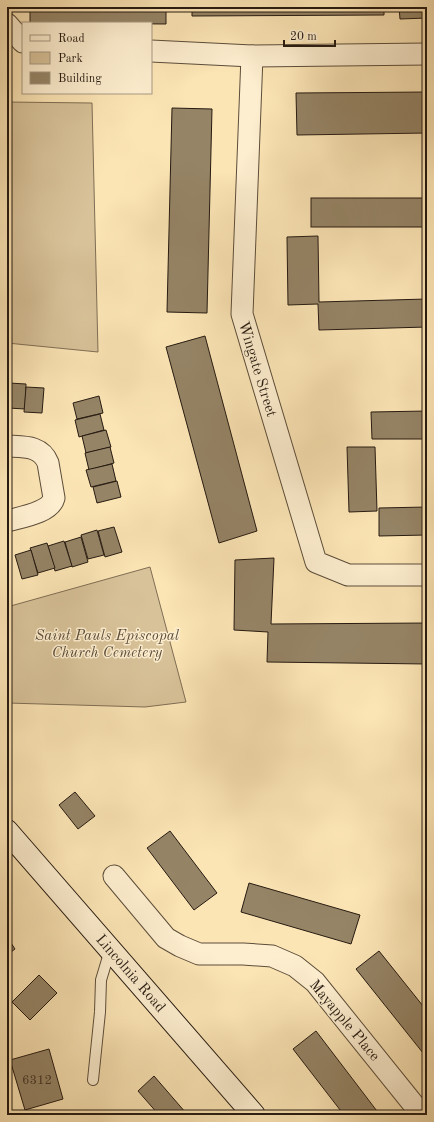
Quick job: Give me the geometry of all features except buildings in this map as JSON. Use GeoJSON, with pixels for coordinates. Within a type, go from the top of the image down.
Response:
{"type":"FeatureCollection","features":[{"type":"Feature","properties":{"kind":"main road","name":"Lincolnia Road"},"geometry":{"type":"LineString","coordinates":[[7,831],[254,1115]]}},
{"type":"Feature","properties":{"kind":"street"},"geometry":{"type":"LineString","coordinates":[[7,24],[22,41]]}},
{"type":"Feature","properties":{"kind":"street"},"geometry":{"type":"LineString","coordinates":[[152,51],[252,56],[427,54]]}},
{"type":"Feature","properties":{"kind":"street","name":"Wingate Street"},"geometry":{"type":"LineString","coordinates":[[252,56],[242,314],[316,562],[348,575],[427,575]]}},
{"type":"Feature","properties":{"kind":"street"},"geometry":{"type":"LineString","coordinates":[[7,446],[37,449],[46,457],[54,498],[53,502],[45,509],[7,521]]}},
{"type":"Feature","properties":{"kind":"street","name":"Mayapple Place"},"geometry":{"type":"LineString","coordinates":[[114,876],[166,938],[180,946],[199,954],[243,954],[272,956],[295,966],[315,982],[422,1115]]}},
{"type":"Feature","properties":{"kind":"lane"},"geometry":{"type":"LineString","coordinates":[[93,1080],[100,1012],[101,980],[110,950]]}},
{"type":"Feature","properties":{"kind":"green space"},"geometry":{"type":"Polygon","coordinates":[[[7,102],[92,103],[98,352],[7,343],[7,102]]]}},
{"type":"Feature","properties":{"kind":"green space","name":"Saint Pauls Episcopal Church Cemetery"},"geometry":{"type":"Polygon","coordinates":[[[150,567],[186,702],[145,707],[7,703],[7,607],[150,567]]]}}]}
